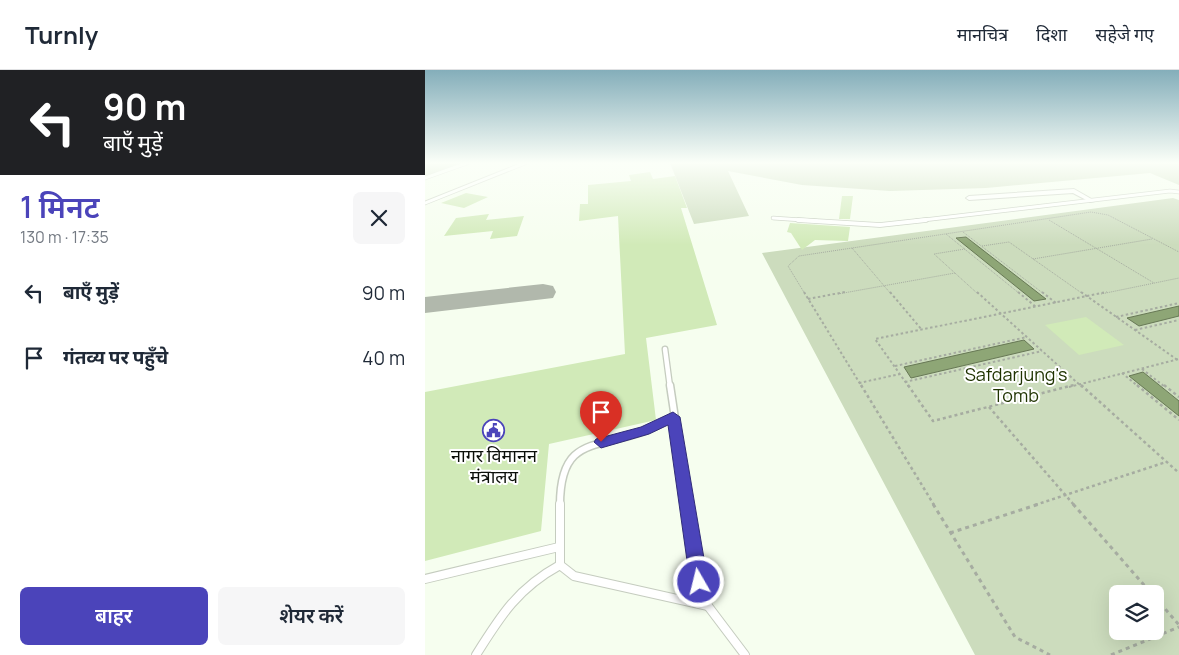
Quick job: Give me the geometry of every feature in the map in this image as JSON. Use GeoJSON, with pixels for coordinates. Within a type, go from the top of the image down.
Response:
{"type":"FeatureCollection","features":[{"type":"Feature","properties":{"kind":"street"},"geometry":{"type":"LineString","coordinates":[[969,198],[1083,190]]}},
{"type":"Feature","properties":{"kind":"street"},"geometry":{"type":"LineString","coordinates":[[1075,191],[1092,201]]}},
{"type":"Feature","properties":{"kind":"lane"},"geometry":{"type":"LineString","coordinates":[[425,202],[455,190]]}},
{"type":"Feature","properties":{"kind":"lane"},"geometry":{"type":"LineString","coordinates":[[773,218],[880,225],[1170,191],[1179,192]]}},
{"type":"Feature","properties":{"kind":"lane"},"geometry":{"type":"LineString","coordinates":[[665,349],[673,417],[699,582],[708,606],[745,655]]}},
{"type":"Feature","properties":{"kind":"lane"},"geometry":{"type":"LineString","coordinates":[[559,565],[561,485],[573,455],[586,446],[645,431],[673,417]]}},
{"type":"Feature","properties":{"kind":"lane"},"geometry":{"type":"LineString","coordinates":[[425,579],[559,547]]}},
{"type":"Feature","properties":{"kind":"lane"},"geometry":{"type":"LineString","coordinates":[[559,565],[574,576],[708,606]]}},
{"type":"Feature","properties":{"kind":"lane"},"geometry":{"type":"LineString","coordinates":[[476,655],[505,607],[520,590],[537,576],[559,565]]}},
{"type":"Feature","properties":{"kind":"path"},"geometry":{"type":"LineString","coordinates":[[1051,655],[1015,637],[788,266],[799,256],[1091,212],[1108,215],[1179,252]]}},
{"type":"Feature","properties":{"kind":"path"},"geometry":{"type":"LineString","coordinates":[[1047,219],[1154,283]]}},
{"type":"Feature","properties":{"kind":"path"},"geometry":{"type":"LineString","coordinates":[[963,232],[1056,303]]}},
{"type":"Feature","properties":{"kind":"path"},"geometry":{"type":"LineString","coordinates":[[947,234],[1036,307]]}},
{"type":"Feature","properties":{"kind":"path"},"geometry":{"type":"LineString","coordinates":[[1033,259],[1153,238]]}},
{"type":"Feature","properties":{"kind":"path"},"geometry":{"type":"LineString","coordinates":[[982,246],[1009,242],[1178,360]]}},
{"type":"Feature","properties":{"kind":"path"},"geometry":{"type":"LineString","coordinates":[[852,248],[922,330]]}},
{"type":"Feature","properties":{"kind":"path"},"geometry":{"type":"LineString","coordinates":[[965,249],[934,254],[1179,473]]}},
{"type":"Feature","properties":{"kind":"path"},"geometry":{"type":"LineString","coordinates":[[808,299],[955,273]]}},
{"type":"Feature","properties":{"kind":"path"},"geometry":{"type":"LineString","coordinates":[[1178,360],[933,421],[875,339],[1179,278]]}},
{"type":"Feature","properties":{"kind":"path"},"geometry":{"type":"LineString","coordinates":[[1116,317],[1179,303]]}},
{"type":"Feature","properties":{"kind":"path"},"geometry":{"type":"LineString","coordinates":[[1135,330],[1179,320]]}},
{"type":"Feature","properties":{"kind":"path"},"geometry":{"type":"LineString","coordinates":[[894,366],[1027,337]]}},
{"type":"Feature","properties":{"kind":"path"},"geometry":{"type":"LineString","coordinates":[[905,382],[1042,350]]}},
{"type":"Feature","properties":{"kind":"path"},"geometry":{"type":"LineString","coordinates":[[1142,368],[1179,397]]}},
{"type":"Feature","properties":{"kind":"path"},"geometry":{"type":"LineString","coordinates":[[859,383],[900,374]]}},
{"type":"Feature","properties":{"kind":"path"},"geometry":{"type":"LineString","coordinates":[[1122,374],[1179,420]]}},
{"type":"Feature","properties":{"kind":"path"},"geometry":{"type":"LineString","coordinates":[[989,407],[1144,585]]}},
{"type":"Feature","properties":{"kind":"path"},"geometry":{"type":"LineString","coordinates":[[950,533],[1166,462]]}},
{"type":"Feature","properties":{"kind":"path"},"geometry":{"type":"LineString","coordinates":[[1111,655],[1179,626],[1164,608]]}},
{"type":"Feature","properties":{"kind":"green space"},"geometry":{"type":"Polygon","coordinates":[[[681,190],[737,190],[749,216],[694,224],[681,190]]]}},
{"type":"Feature","properties":{"kind":"green space","name":"Safdarjung's Tomb"},"geometry":{"type":"Polygon","coordinates":[[[1173,198],[1179,200],[1179,655],[975,655],[762,253],[1173,198]]]}},
{"type":"Feature","properties":{"kind":"shaded area"},"geometry":{"type":"Polygon","coordinates":[[[966,237],[1046,299],[1034,301],[956,238],[966,237]]]}},
{"type":"Feature","properties":{"kind":"shaded area"},"geometry":{"type":"Polygon","coordinates":[[[1179,306],[1179,316],[1139,326],[1127,318],[1179,306]]]}},
{"type":"Feature","properties":{"kind":"shaded area"},"geometry":{"type":"Polygon","coordinates":[[[1024,340],[1034,349],[911,378],[904,367],[1024,340]]]}},
{"type":"Feature","properties":{"kind":"shaded area"},"geometry":{"type":"Polygon","coordinates":[[[1143,372],[1179,401],[1179,416],[1129,376],[1143,372]]]}},
{"type":"Feature","properties":{"kind":"building"},"geometry":{"type":"Polygon","coordinates":[[[588,190],[680,190],[687,208],[681,208],[717,325],[646,338],[656,420],[549,444],[541,531],[425,561],[425,392],[625,354],[618,216],[579,221],[580,204],[588,204],[588,190]]]}},
{"type":"Feature","properties":{"kind":"building"},"geometry":{"type":"Polygon","coordinates":[[[466,193],[488,197],[464,208],[441,203],[466,193]]]}},
{"type":"Feature","properties":{"kind":"building"},"geometry":{"type":"Polygon","coordinates":[[[842,196],[853,196],[850,219],[839,219],[842,196]]]}},
{"type":"Feature","properties":{"kind":"building"},"geometry":{"type":"Polygon","coordinates":[[[489,214],[486,220],[524,216],[517,236],[490,239],[493,231],[444,236],[456,218],[489,214]]]}},
{"type":"Feature","properties":{"kind":"building"},"geometry":{"type":"Polygon","coordinates":[[[790,223],[850,227],[848,241],[815,240],[802,250],[791,233],[787,232],[790,223]]]}},
{"type":"Feature","properties":{"kind":"building","name":"Safdarjung's Tomb"},"geometry":{"type":"Polygon","coordinates":[[[1086,317],[1124,345],[1079,355],[1045,325],[1086,317]]]}},
{"type":"Feature","properties":{"kind":"taxiway"},"geometry":{"type":"LineString","coordinates":[[425,305],[543,292]]}},
{"type":"Feature","properties":{"kind":"place","name":"नागर विमानन मंत्रालय"},"geometry":{"type":"Point","coordinates":[494,430]}},
{"type":"Feature","properties":{"kind":"route"},"geometry":{"type":"LineString","coordinates":[[601,442],[645,431],[673,417],[699,582]]}}]}
